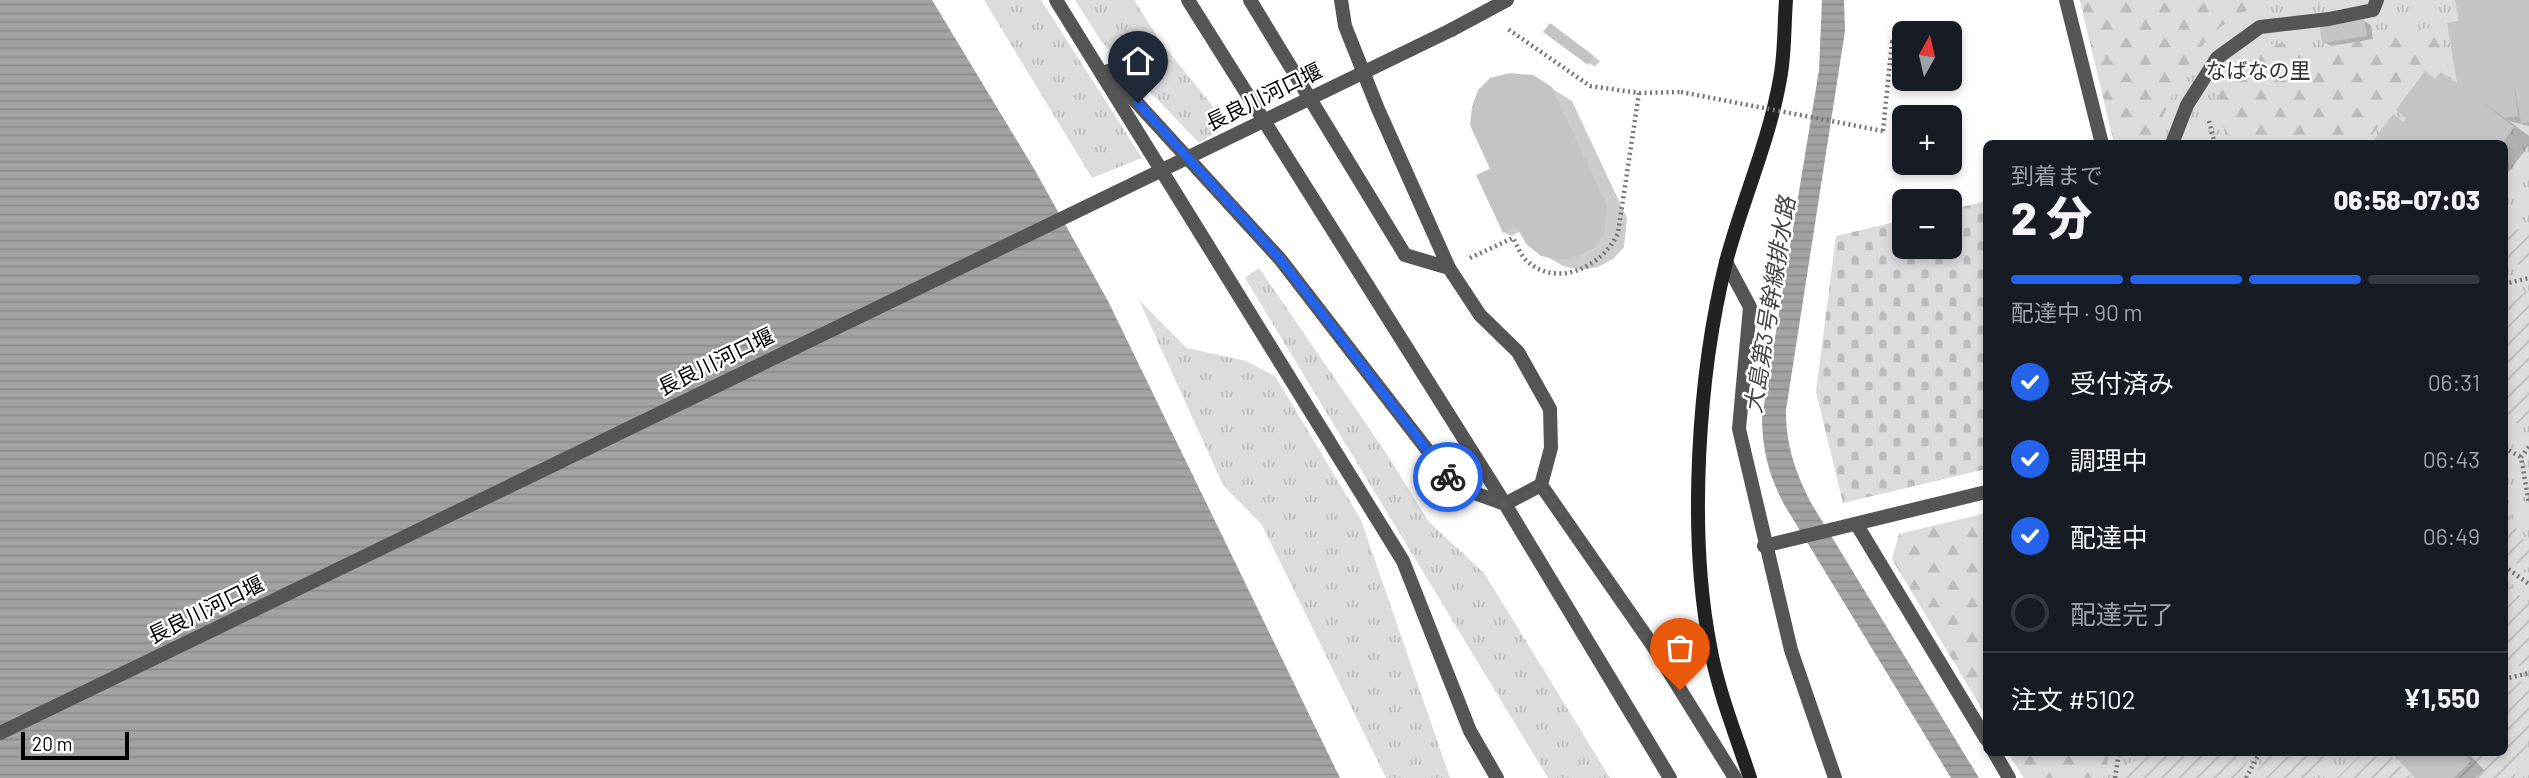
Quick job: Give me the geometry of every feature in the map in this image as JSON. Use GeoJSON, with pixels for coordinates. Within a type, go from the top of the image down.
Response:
{"type":"FeatureCollection","features":[{"type":"Feature","properties":{"kind":"street"},"geometry":{"type":"LineString","coordinates":[[1056,0],[1403,561],[1470,730],[1497,778]]}},
{"type":"Feature","properties":{"kind":"street"},"geometry":{"type":"LineString","coordinates":[[1188,0],[1505,504],[1670,778]]}},
{"type":"Feature","properties":{"kind":"street"},"geometry":{"type":"LineString","coordinates":[[1250,0],[1405,255],[1449,268]]}},
{"type":"Feature","properties":{"kind":"street"},"geometry":{"type":"LineString","coordinates":[[1085,45],[1280,259],[1455,486],[1505,504],[1541,485],[1551,448],[1549,409],[1518,352],[1480,315],[1449,268],[1378,109],[1345,26],[1341,0]]}},
{"type":"Feature","properties":{"kind":"street","name":"長良川河口堰"},"geometry":{"type":"LineString","coordinates":[[0,733],[1451,30],[1507,0]]}},
{"type":"Feature","properties":{"kind":"street"},"geometry":{"type":"LineString","coordinates":[[1750,778],[1710,646],[1697,472],[1707,372],[1726,262],[1754,177],[1781,79],[1786,0]]}},
{"type":"Feature","properties":{"kind":"street"},"geometry":{"type":"LineString","coordinates":[[2066,0],[2101,140]]}},
{"type":"Feature","properties":{"kind":"street"},"geometry":{"type":"LineString","coordinates":[[2174,140],[2187,105],[2217,58],[2260,27],[2329,19],[2373,10],[2377,0]]}},
{"type":"Feature","properties":{"kind":"street"},"geometry":{"type":"LineString","coordinates":[[1726,262],[1750,307],[1739,429],[1764,546],[1791,650],[1835,778]]}},
{"type":"Feature","properties":{"kind":"street"},"geometry":{"type":"LineString","coordinates":[[1541,485],[1653,646],[1735,778]]}},
{"type":"Feature","properties":{"kind":"street"},"geometry":{"type":"LineString","coordinates":[[1764,546],[1983,493]]}},
{"type":"Feature","properties":{"kind":"street"},"geometry":{"type":"LineString","coordinates":[[1857,525],[1983,735]]}},
{"type":"Feature","properties":{"kind":"street"},"geometry":{"type":"LineString","coordinates":[[1996,756],[2009,778]]}},
{"type":"Feature","properties":{"kind":"path"},"geometry":{"type":"LineString","coordinates":[[1484,12],[1590,86],[1639,93],[1681,92],[1883,131],[1892,41]]}},
{"type":"Feature","properties":{"kind":"path"},"geometry":{"type":"LineString","coordinates":[[1449,268],[1513,238],[1525,260],[1537,268],[1553,273],[1587,268],[1601,258],[1612,246],[1618,233],[1639,93]]}},
{"type":"Feature","properties":{"kind":"path"},"geometry":{"type":"LineString","coordinates":[[2508,283],[2529,278]]}},
{"type":"Feature","properties":{"kind":"path"},"geometry":{"type":"LineString","coordinates":[[2529,447],[2521,457],[2529,504]]}},
{"type":"Feature","properties":{"kind":"path"},"geometry":{"type":"LineString","coordinates":[[2508,450],[2521,457]]}},
{"type":"Feature","properties":{"kind":"path"},"geometry":{"type":"LineString","coordinates":[[2508,569],[2529,584]]}},
{"type":"Feature","properties":{"kind":"path"},"geometry":{"type":"LineString","coordinates":[[2508,678],[2529,673]]}},
{"type":"Feature","properties":{"kind":"path"},"geometry":{"type":"LineString","coordinates":[[2115,778],[2118,756]]}},
{"type":"Feature","properties":{"kind":"path"},"geometry":{"type":"LineString","coordinates":[[2246,778],[2258,756]]}},
{"type":"Feature","properties":{"kind":"green space"},"geometry":{"type":"Polygon","coordinates":[[[984,0],[1041,0],[1142,158],[1092,178],[984,0]]]}},
{"type":"Feature","properties":{"kind":"green space"},"geometry":{"type":"Polygon","coordinates":[[[1075,0],[1134,0],[1160,41],[1228,125],[1199,143],[1102,42],[1075,0]]]}},
{"type":"Feature","properties":{"kind":"green space","name":"なばなの里"},"geometry":{"type":"Polygon","coordinates":[[[2080,0],[2529,0],[2529,778],[2024,778],[2010,756],[2508,756],[2508,140],[2113,140],[2080,0]]]}},
{"type":"Feature","properties":{"kind":"green space"},"geometry":{"type":"Polygon","coordinates":[[[2080,0],[2336,0],[2324,4],[2283,2],[2257,7],[2234,17],[2198,51],[2172,96],[2155,140],[2113,140],[2080,0]]]}},
{"type":"Feature","properties":{"kind":"green space"},"geometry":{"type":"Polygon","coordinates":[[[2438,26],[2450,72],[2429,66],[2421,70],[2368,140],[2226,140],[2218,99],[2224,80],[2264,46],[2285,43],[2320,49],[2438,26]]]}},
{"type":"Feature","properties":{"kind":"green space"},"geometry":{"type":"Polygon","coordinates":[[[1983,202],[1983,470],[1843,503],[1816,392],[1836,236],[1892,223],[1892,259],[1962,259],[1962,207],[1983,202]]]}},
{"type":"Feature","properties":{"kind":"green space"},"geometry":{"type":"Polygon","coordinates":[[[2529,228],[2529,264],[2508,265],[2508,231],[2529,228]]]}},
{"type":"Feature","properties":{"kind":"green space"},"geometry":{"type":"Polygon","coordinates":[[[1259,268],[1386,453],[1429,522],[1484,573],[1610,778],[1548,778],[1245,278],[1259,268]]]}},
{"type":"Feature","properties":{"kind":"green space"},"geometry":{"type":"Polygon","coordinates":[[[2529,290],[2529,426],[2508,421],[2508,303],[2529,290]]]}},
{"type":"Feature","properties":{"kind":"green space"},"geometry":{"type":"Polygon","coordinates":[[[1139,300],[1187,348],[1246,361],[1275,376],[1361,520],[1450,778],[1386,778],[1262,525],[1223,485],[1139,300]]]}},
{"type":"Feature","properties":{"kind":"green space"},"geometry":{"type":"Polygon","coordinates":[[[2508,497],[2513,524],[2529,548],[2529,569],[2523,570],[2508,555],[2508,497]]]}},
{"type":"Feature","properties":{"kind":"green space"},"geometry":{"type":"Polygon","coordinates":[[[1983,514],[1983,711],[1892,559],[1899,534],[1983,514]]]}},
{"type":"Feature","properties":{"kind":"green space"},"geometry":{"type":"Polygon","coordinates":[[[2508,585],[2529,603],[2529,665],[2508,667],[2508,585]]]}},
{"type":"Feature","properties":{"kind":"green space"},"geometry":{"type":"Polygon","coordinates":[[[2529,682],[2529,740],[2514,778],[2455,778],[2473,761],[2469,756],[2508,756],[2508,685],[2529,682]]]}},
{"type":"Feature","properties":{"kind":"green space"},"geometry":{"type":"Polygon","coordinates":[[[2010,756],[2109,756],[2103,778],[2024,778],[2010,756]]]}},
{"type":"Feature","properties":{"kind":"green space"},"geometry":{"type":"Polygon","coordinates":[[[2145,756],[2251,756],[2237,778],[2122,778],[2127,764],[2145,756]]]}},
{"type":"Feature","properties":{"kind":"green space"},"geometry":{"type":"Polygon","coordinates":[[[2267,756],[2328,756],[2307,778],[2253,778],[2267,756]]]}},
{"type":"Feature","properties":{"kind":"green space"},"geometry":{"type":"Polygon","coordinates":[[[2359,756],[2392,756],[2412,778],[2337,778],[2359,756]]]}},
{"type":"Feature","properties":{"kind":"shaded area"},"geometry":{"type":"Polygon","coordinates":[[[0,0],[932,0],[1033,167],[1108,301],[1340,778],[0,778],[0,0]]]}},
{"type":"Feature","properties":{"kind":"shaded area"},"geometry":{"type":"Polygon","coordinates":[[[1822,0],[1844,0],[1845,31],[1786,410],[1790,447],[1796,469],[1811,503],[1979,778],[1951,778],[1785,506],[1765,452],[1762,417],[1819,70],[1822,0]]]}},
{"type":"Feature","properties":{"kind":"building"},"geometry":{"type":"Polygon","coordinates":[[[2455,0],[2529,0],[2529,122],[2521,123],[2514,83],[2518,116],[2505,118],[2483,103],[2514,127],[2505,140],[2374,140],[2393,114],[2404,122],[2406,118],[2396,110],[2425,71],[2435,79],[2441,72],[2457,83],[2447,23],[2459,21],[2455,0]]]}},
{"type":"Feature","properties":{"kind":"building"},"geometry":{"type":"Polygon","coordinates":[[[2364,19],[2367,36],[2322,43],[2320,27],[2364,19]]]}},
{"type":"Feature","properties":{"kind":"building"},"geometry":{"type":"Polygon","coordinates":[[[1550,23],[1594,56],[1588,65],[1543,32],[1550,23]]]}},
{"type":"Feature","properties":{"kind":"building"},"geometry":{"type":"Polygon","coordinates":[[[1510,73],[1533,75],[1552,87],[1607,206],[1604,235],[1593,248],[1577,257],[1560,260],[1541,256],[1526,244],[1517,227],[1503,233],[1476,175],[1490,169],[1470,125],[1472,107],[1478,90],[1490,78],[1510,73]]]}},
{"type":"Feature","properties":{"kind":"building"},"geometry":{"type":"Polygon","coordinates":[[[2395,756],[2467,756],[2471,761],[2453,778],[2415,778],[2395,756]]]}},
{"type":"Feature","properties":{"kind":"way so far"},"geometry":{"type":"LineString","coordinates":[[1448,477],[1455,486],[1505,504],[1541,485],[1653,646],[1680,690]]}},
{"type":"Feature","properties":{"kind":"route"},"geometry":{"type":"LineString","coordinates":[[1138,103],[1280,259],[1448,477]]}},
{"type":"Feature","properties":{"kind":"water label","name":"大島第3号幹線排水路"},"geometry":{"type":"Point","coordinates":[1770,305]}}]}
